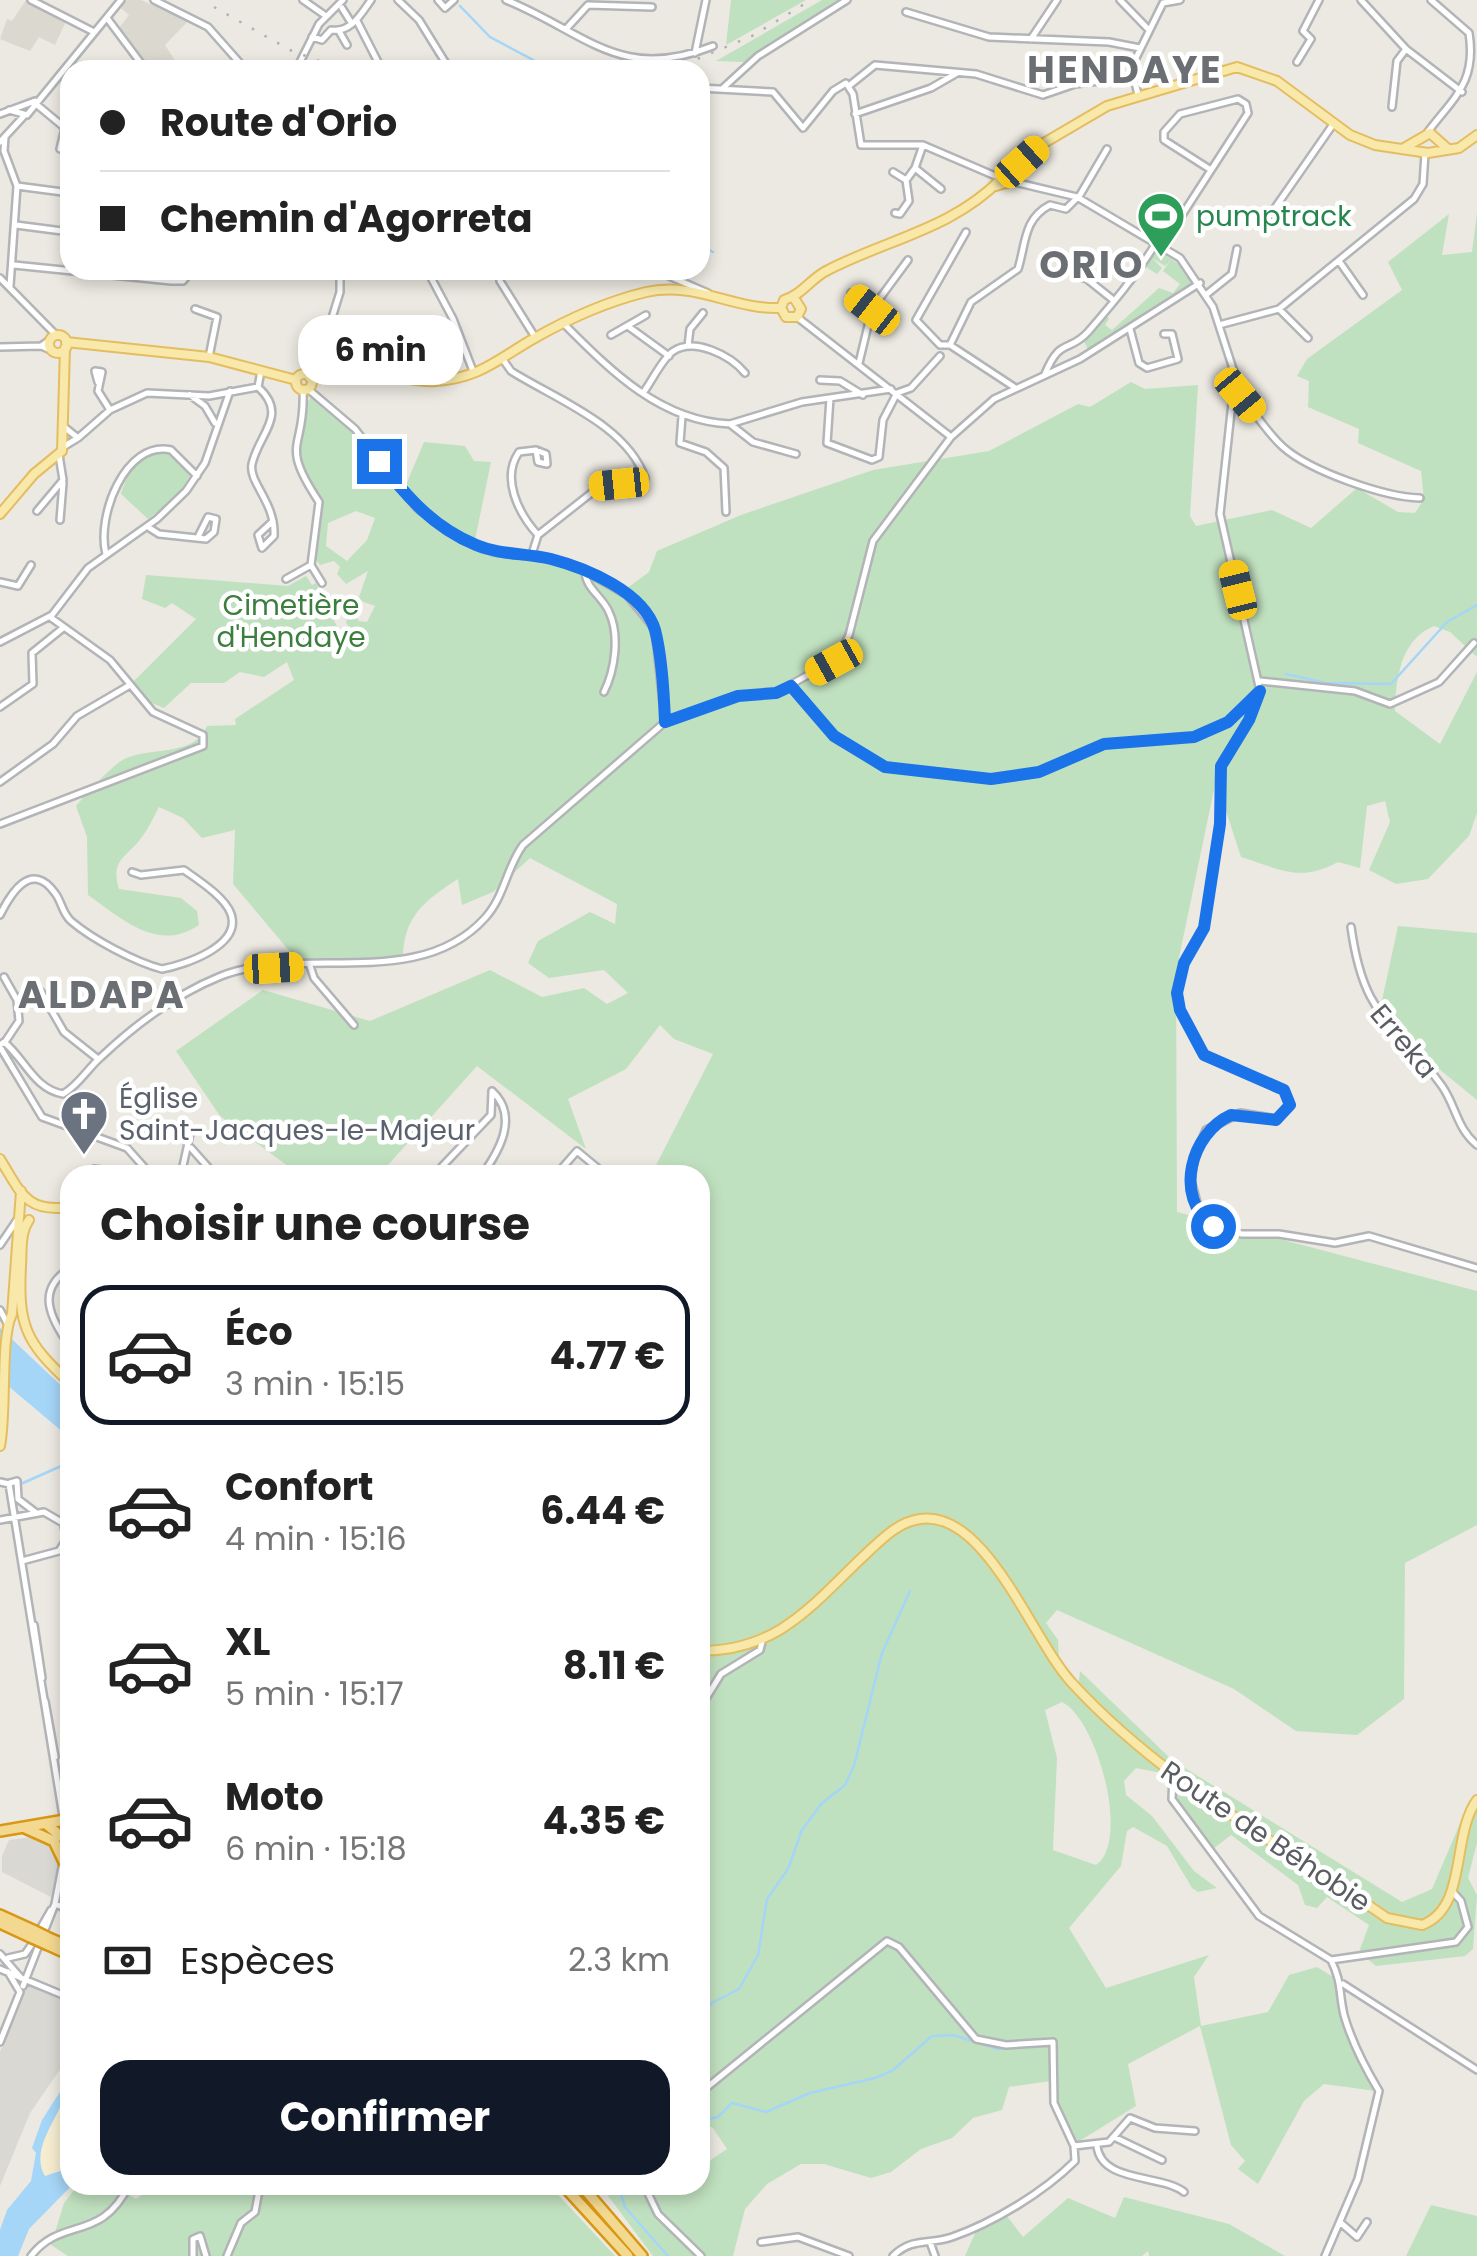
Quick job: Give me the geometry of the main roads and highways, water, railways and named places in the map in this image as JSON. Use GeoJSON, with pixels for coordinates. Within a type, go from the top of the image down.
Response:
{"type":"FeatureCollection","features":[{"type":"Feature","properties":{"kind":"highway"},"geometry":{"type":"LineString","coordinates":[[1,1831],[60,1820]]}},
{"type":"Feature","properties":{"kind":"highway"},"geometry":{"type":"LineString","coordinates":[[45,1823],[60,1835]]}},
{"type":"Feature","properties":{"kind":"highway"},"geometry":{"type":"LineString","coordinates":[[22,1827],[49,1836],[60,1855]]}},
{"type":"Feature","properties":{"kind":"highway"},"geometry":{"type":"LineString","coordinates":[[0,1915],[7,1924],[60,1945]]}},
{"type":"Feature","properties":{"kind":"highway"},"geometry":{"type":"LineString","coordinates":[[50,1942],[60,1948]]}},
{"type":"Feature","properties":{"kind":"highway"},"geometry":{"type":"LineString","coordinates":[[572,2195],[628,2256]]}},
{"type":"Feature","properties":{"kind":"highway"},"geometry":{"type":"LineString","coordinates":[[590,2195],[642,2256]]}},
{"type":"Feature","properties":{"kind":"main road"},"geometry":{"type":"LineString","coordinates":[[794,298],[802,309],[797,317],[786,317],[781,308],[784,300],[794,298],[830,268],[926,232],[1009,176],[1044,143],[1107,106],[1237,67],[1277,81],[1334,124],[1374,145],[1427,152],[1459,148],[1477,134]]}},
{"type":"Feature","properties":{"kind":"main road"},"geometry":{"type":"LineString","coordinates":[[1400,150],[1433,137]]}},
{"type":"Feature","properties":{"kind":"main road"},"geometry":{"type":"LineString","coordinates":[[1427,152],[1433,137]]}},
{"type":"Feature","properties":{"kind":"main road"},"geometry":{"type":"LineString","coordinates":[[1433,137],[1448,149]]}},
{"type":"Feature","properties":{"kind":"main road"},"geometry":{"type":"LineString","coordinates":[[1418,141],[1427,152]]}},
{"type":"Feature","properties":{"kind":"main road"},"geometry":{"type":"LineString","coordinates":[[296,380],[303,374],[364,367],[412,381],[434,382],[474,374],[504,361],[535,338],[566,326],[591,309],[644,293],[681,289],[708,292],[759,309],[781,308]]}},
{"type":"Feature","properties":{"kind":"main road"},"geometry":{"type":"LineString","coordinates":[[0,514],[60,451],[65,365],[62,348],[49,340],[62,348],[82,343],[210,357],[296,380],[306,390],[312,375]]}},
{"type":"Feature","properties":{"kind":"main road"},"geometry":{"type":"LineString","coordinates":[[0,1159],[31,1204]]}},
{"type":"Feature","properties":{"kind":"main road"},"geometry":{"type":"LineString","coordinates":[[21,1191],[18,1206],[24,1218]]}},
{"type":"Feature","properties":{"kind":"main road"},"geometry":{"type":"LineString","coordinates":[[0,1446],[24,1218],[31,1204]]}},
{"type":"Feature","properties":{"kind":"main road"},"geometry":{"type":"LineString","coordinates":[[18,1206],[31,1204],[55,1209]]}},
{"type":"Feature","properties":{"kind":"main road"},"geometry":{"type":"LineString","coordinates":[[24,1218],[60,1208]]}},
{"type":"Feature","properties":{"kind":"main road"},"geometry":{"type":"LineString","coordinates":[[11,1323],[60,1371]]}},
{"type":"Feature","properties":{"kind":"main road"},"geometry":{"type":"LineString","coordinates":[[11,1323],[21,1335]]}},
{"type":"Feature","properties":{"kind":"main road"},"geometry":{"type":"LineString","coordinates":[[8,1350],[21,1335]]}},
{"type":"Feature","properties":{"kind":"main road"},"geometry":{"type":"LineString","coordinates":[[0,1418],[6,1389]]}},
{"type":"Feature","properties":{"kind":"main road","name":"Route de Béhobie"},"geometry":{"type":"LineString","coordinates":[[710,1648],[762,1642],[782,1632],[902,1524],[936,1518],[956,1524],[989,1557],[1061,1670],[1173,1776],[1387,1918],[1410,1926],[1431,1922],[1446,1905],[1466,1820],[1477,1800]]}},
{"type":"Feature","properties":{"kind":"water"},"geometry":{"type":"Polygon","coordinates":[[[0,1328],[60,1385],[60,1430],[0,1379],[0,1328]]]}},
{"type":"Feature","properties":{"kind":"water"},"geometry":{"type":"Polygon","coordinates":[[[60,2092],[60,2106],[45,2139],[41,2164],[45,2176],[60,2171],[62,2195],[29,2229],[18,2256],[0,2256],[0,2230],[7,2210],[31,2181],[36,2153],[32,2148],[42,2120],[60,2092]]]}},
{"type":"Feature","properties":{"kind":"waterway"},"geometry":{"type":"LineString","coordinates":[[460,6],[490,37],[533,60]]}},
{"type":"Feature","properties":{"kind":"waterway"},"geometry":{"type":"LineString","coordinates":[[1286,674],[1326,683],[1391,684],[1447,622],[1477,605]]}},
{"type":"Feature","properties":{"kind":"waterway"},"geometry":{"type":"LineString","coordinates":[[23,1483],[60,1467]]}},
{"type":"Feature","properties":{"kind":"waterway"},"geometry":{"type":"LineString","coordinates":[[710,2006],[739,1989],[758,1955],[767,1899],[788,1869],[802,1830],[822,1803],[845,1785],[854,1766],[882,1653],[910,1591]]}},
{"type":"Feature","properties":{"kind":"waterway"},"geometry":{"type":"LineString","coordinates":[[710,2119],[718,2117],[732,2103],[766,2112],[810,2093],[875,2078],[892,2071],[932,2036],[953,2035],[998,2049],[1049,2045]]}},
{"type":"Feature","properties":{"kind":"waterway"},"geometry":{"type":"LineString","coordinates":[[621,2195],[625,2207],[668,2256]]}},
{"type":"Feature","properties":{"kind":"railway"},"geometry":{"type":"LineString","coordinates":[[695,60],[752,36],[811,0]]}},
{"type":"Feature","properties":{"kind":"railway"},"geometry":{"type":"LineString","coordinates":[[214,7],[290,50],[316,60]]}},
{"type":"Feature","properties":{"kind":"place","name":"pumptrack"},"geometry":{"type":"Point","coordinates":[1161,258]}},
{"type":"Feature","properties":{"kind":"place","name":"Église Saint-Jacques-le-Majeur"},"geometry":{"type":"Point","coordinates":[84,1156]}},
{"type":"Feature","properties":{"kind":"district","name":"HENDAYE"},"geometry":{"type":"Point","coordinates":[1125,70]}},
{"type":"Feature","properties":{"kind":"district","name":"ORIO"},"geometry":{"type":"Point","coordinates":[1092,265]}},
{"type":"Feature","properties":{"kind":"district","name":"ALDAPA"},"geometry":{"type":"Point","coordinates":[102,995]}},
{"type":"Feature","properties":{"kind":"park label","name":"Cimetière d'Hendaye"},"geometry":{"type":"Point","coordinates":[291,621]}}]}
